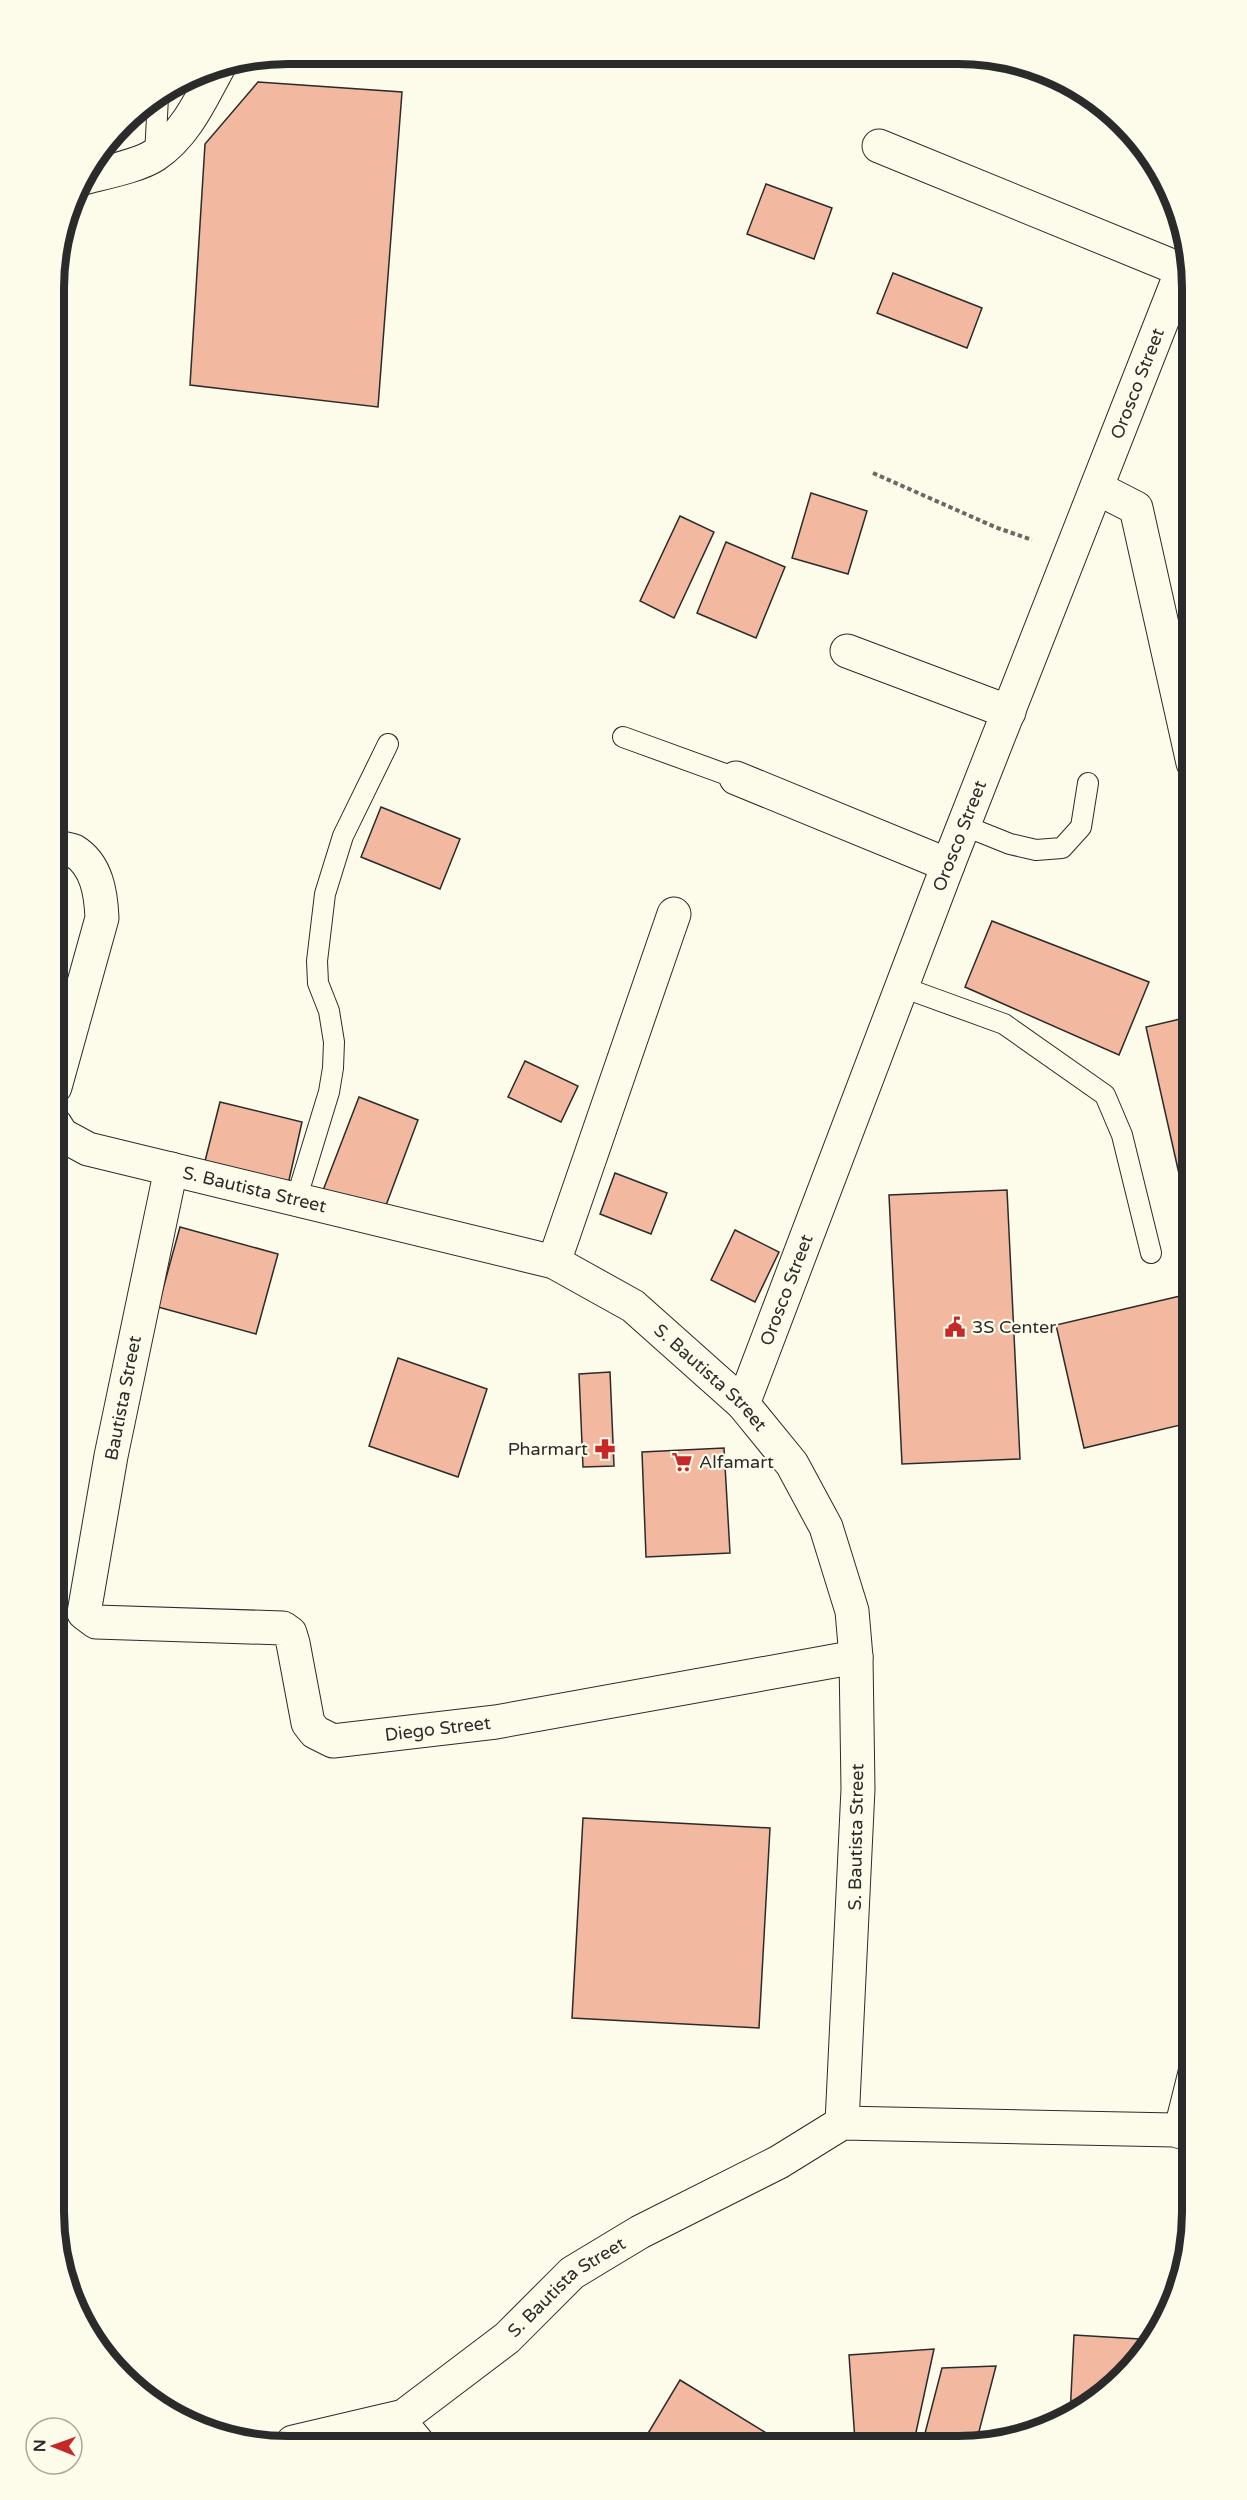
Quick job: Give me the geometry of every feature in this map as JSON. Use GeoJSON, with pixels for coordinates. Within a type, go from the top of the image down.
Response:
{"type":"FeatureCollection","features":[{"type":"Feature","properties":{"kind":"street"},"geometry":{"type":"LineString","coordinates":[[94,175],[154,156],[188,123],[213,77]]}},
{"type":"Feature","properties":{"kind":"street"},"geometry":{"type":"LineString","coordinates":[[879,146],[1182,267]]}},
{"type":"Feature","properties":{"kind":"street","name":"Orosco Street"},"geometry":{"type":"LineString","coordinates":[[743,1404],[948,865],[1182,276]]}},
{"type":"Feature","properties":{"kind":"street"},"geometry":{"type":"LineString","coordinates":[[1097,488],[1136,508],[1182,714]]}},
{"type":"Feature","properties":{"kind":"street"},"geometry":{"type":"LineString","coordinates":[[847,651],[1009,712]]}},
{"type":"Feature","properties":{"kind":"street"},"geometry":{"type":"LineString","coordinates":[[736,778],[948,865]]}},
{"type":"Feature","properties":{"kind":"street"},"geometry":{"type":"LineString","coordinates":[[64,849],[74,851],[96,877],[101,895],[102,918],[64,1055]]}},
{"type":"Feature","properties":{"kind":"street"},"geometry":{"type":"LineString","coordinates":[[554,1262],[674,914]]}},
{"type":"Feature","properties":{"kind":"street","name":"S. Bautista Street"},"geometry":{"type":"LineString","coordinates":[[64,1136],[88,1149],[554,1262],[633,1306],[743,1404],[792,1464],[826,1527],[852,1611],[856,1657],[858,1789],[842,2123],[779,2162],[640,2232],[572,2273],[507,2338],[404,2416],[319,2436]]}},
{"type":"Feature","properties":{"kind":"street","name":"Bautista Street"},"geometry":{"type":"LineString","coordinates":[[96,1622],[84,1612],[111,1456],[171,1169]]}},
{"type":"Feature","properties":{"kind":"street","name":"Diego Street"},"geometry":{"type":"LineString","coordinates":[[96,1622],[283,1628],[290,1632],[293,1643],[308,1723],[315,1732],[333,1741],[496,1722],[856,1657]]}},
{"type":"Feature","properties":{"kind":"street"},"geometry":{"type":"LineString","coordinates":[[842,2123],[1182,2132]]}},
{"type":"Feature","properties":{"kind":"lane"},"geometry":{"type":"LineString","coordinates":[[154,156],[157,107]]}},
{"type":"Feature","properties":{"kind":"lane"},"geometry":{"type":"LineString","coordinates":[[623,737],[736,778]]}},
{"type":"Feature","properties":{"kind":"lane"},"geometry":{"type":"LineString","coordinates":[[296,1200],[329,1092],[333,1068],[334,1042],[328,1011],[318,983],[317,961],[326,894],[343,837],[388,744]]}},
{"type":"Feature","properties":{"kind":"lane"},"geometry":{"type":"LineString","coordinates":[[965,826],[1010,844],[1036,850],[1062,848],[1081,826],[1088,783]]}},
{"type":"Feature","properties":{"kind":"lane"},"geometry":{"type":"LineString","coordinates":[[902,987],[1004,1024],[1105,1095],[1122,1135],[1151,1253]]}},
{"type":"Feature","properties":{"kind":"lane"},"geometry":{"type":"LineString","coordinates":[[404,2416],[420,2436]]}},
{"type":"Feature","properties":{"kind":"path"},"geometry":{"type":"LineString","coordinates":[[873,473],[995,527],[1070,554]]}},
{"type":"Feature","properties":{"kind":"building"},"geometry":{"type":"Polygon","coordinates":[[[258,82],[402,92],[378,407],[190,385],[205,144],[258,82]]]}},
{"type":"Feature","properties":{"kind":"building"},"geometry":{"type":"Polygon","coordinates":[[[766,184],[832,208],[814,259],[747,234],[766,184]]]}},
{"type":"Feature","properties":{"kind":"building"},"geometry":{"type":"Polygon","coordinates":[[[893,273],[982,308],[967,348],[877,313],[893,273]]]}},
{"type":"Feature","properties":{"kind":"building"},"geometry":{"type":"Polygon","coordinates":[[[811,493],[867,511],[848,574],[792,558],[811,493]]]}},
{"type":"Feature","properties":{"kind":"building"},"geometry":{"type":"Polygon","coordinates":[[[680,516],[714,532],[674,618],[640,601],[680,516]]]}},
{"type":"Feature","properties":{"kind":"building"},"geometry":{"type":"Polygon","coordinates":[[[726,542],[785,567],[756,638],[697,613],[726,542]]]}},
{"type":"Feature","properties":{"kind":"building"},"geometry":{"type":"Polygon","coordinates":[[[381,807],[460,839],[440,889],[361,857],[381,807]]]}},
{"type":"Feature","properties":{"kind":"building"},"geometry":{"type":"Polygon","coordinates":[[[992,921],[1149,982],[1119,1055],[965,987],[992,921]]]}},
{"type":"Feature","properties":{"kind":"building"},"geometry":{"type":"Polygon","coordinates":[[[1182,1019],[1182,1187],[1146,1027],[1182,1019]]]}},
{"type":"Feature","properties":{"kind":"building"},"geometry":{"type":"Polygon","coordinates":[[[525,1061],[578,1086],[561,1122],[508,1097],[525,1061]]]}},
{"type":"Feature","properties":{"kind":"building"},"geometry":{"type":"Polygon","coordinates":[[[359,1097],[418,1120],[382,1216],[322,1193],[359,1097]]]}},
{"type":"Feature","properties":{"kind":"building"},"geometry":{"type":"Polygon","coordinates":[[[220,1102],[302,1122],[287,1189],[203,1169],[220,1102]]]}},
{"type":"Feature","properties":{"kind":"building"},"geometry":{"type":"Polygon","coordinates":[[[615,1173],[667,1193],[651,1234],[600,1214],[615,1173]]]}},
{"type":"Feature","properties":{"kind":"building","name":"3S Center"},"geometry":{"type":"Polygon","coordinates":[[[1007,1190],[1020,1459],[902,1464],[889,1195],[1007,1190]]]}},
{"type":"Feature","properties":{"kind":"building"},"geometry":{"type":"Polygon","coordinates":[[[180,1227],[278,1254],[256,1334],[158,1307],[180,1227]]]}},
{"type":"Feature","properties":{"kind":"building"},"geometry":{"type":"Polygon","coordinates":[[[735,1230],[779,1252],[755,1302],[711,1280],[735,1230]]]}},
{"type":"Feature","properties":{"kind":"building"},"geometry":{"type":"Polygon","coordinates":[[[1182,1296],[1182,1425],[1084,1448],[1056,1325],[1182,1296]]]}},
{"type":"Feature","properties":{"kind":"building"},"geometry":{"type":"Polygon","coordinates":[[[398,1358],[487,1389],[458,1477],[369,1446],[398,1358]]]}},
{"type":"Feature","properties":{"kind":"building"},"geometry":{"type":"Polygon","coordinates":[[[610,1372],[614,1466],[583,1467],[579,1374],[610,1372]]]}},
{"type":"Feature","properties":{"kind":"building"},"geometry":{"type":"Polygon","coordinates":[[[724,1448],[730,1553],[646,1557],[642,1452],[724,1448]]]}},
{"type":"Feature","properties":{"kind":"building"},"geometry":{"type":"Polygon","coordinates":[[[583,1818],[770,1828],[759,2028],[572,2018],[583,1818]]]}},
{"type":"Feature","properties":{"kind":"building"},"geometry":{"type":"Polygon","coordinates":[[[1074,2335],[1140,2339],[1141,2341],[1117,2370],[1070,2406],[1074,2335]]]}},
{"type":"Feature","properties":{"kind":"building"},"geometry":{"type":"Polygon","coordinates":[[[934,2349],[915,2436],[855,2436],[849,2355],[934,2349]]]}},
{"type":"Feature","properties":{"kind":"building"},"geometry":{"type":"Polygon","coordinates":[[[996,2366],[978,2435],[924,2436],[942,2368],[996,2366]]]}},
{"type":"Feature","properties":{"kind":"building"},"geometry":{"type":"Polygon","coordinates":[[[680,2380],[768,2434],[767,2436],[646,2436],[680,2380]]]}},
{"type":"Feature","properties":{"kind":"place","name":"3S Center"},"geometry":{"type":"Point","coordinates":[955,1327]}},
{"type":"Feature","properties":{"kind":"place","name":"Pharmart"},"geometry":{"type":"Point","coordinates":[605,1449]}},
{"type":"Feature","properties":{"kind":"place","name":"Alfamart"},"geometry":{"type":"Point","coordinates":[682,1462]}}]}
